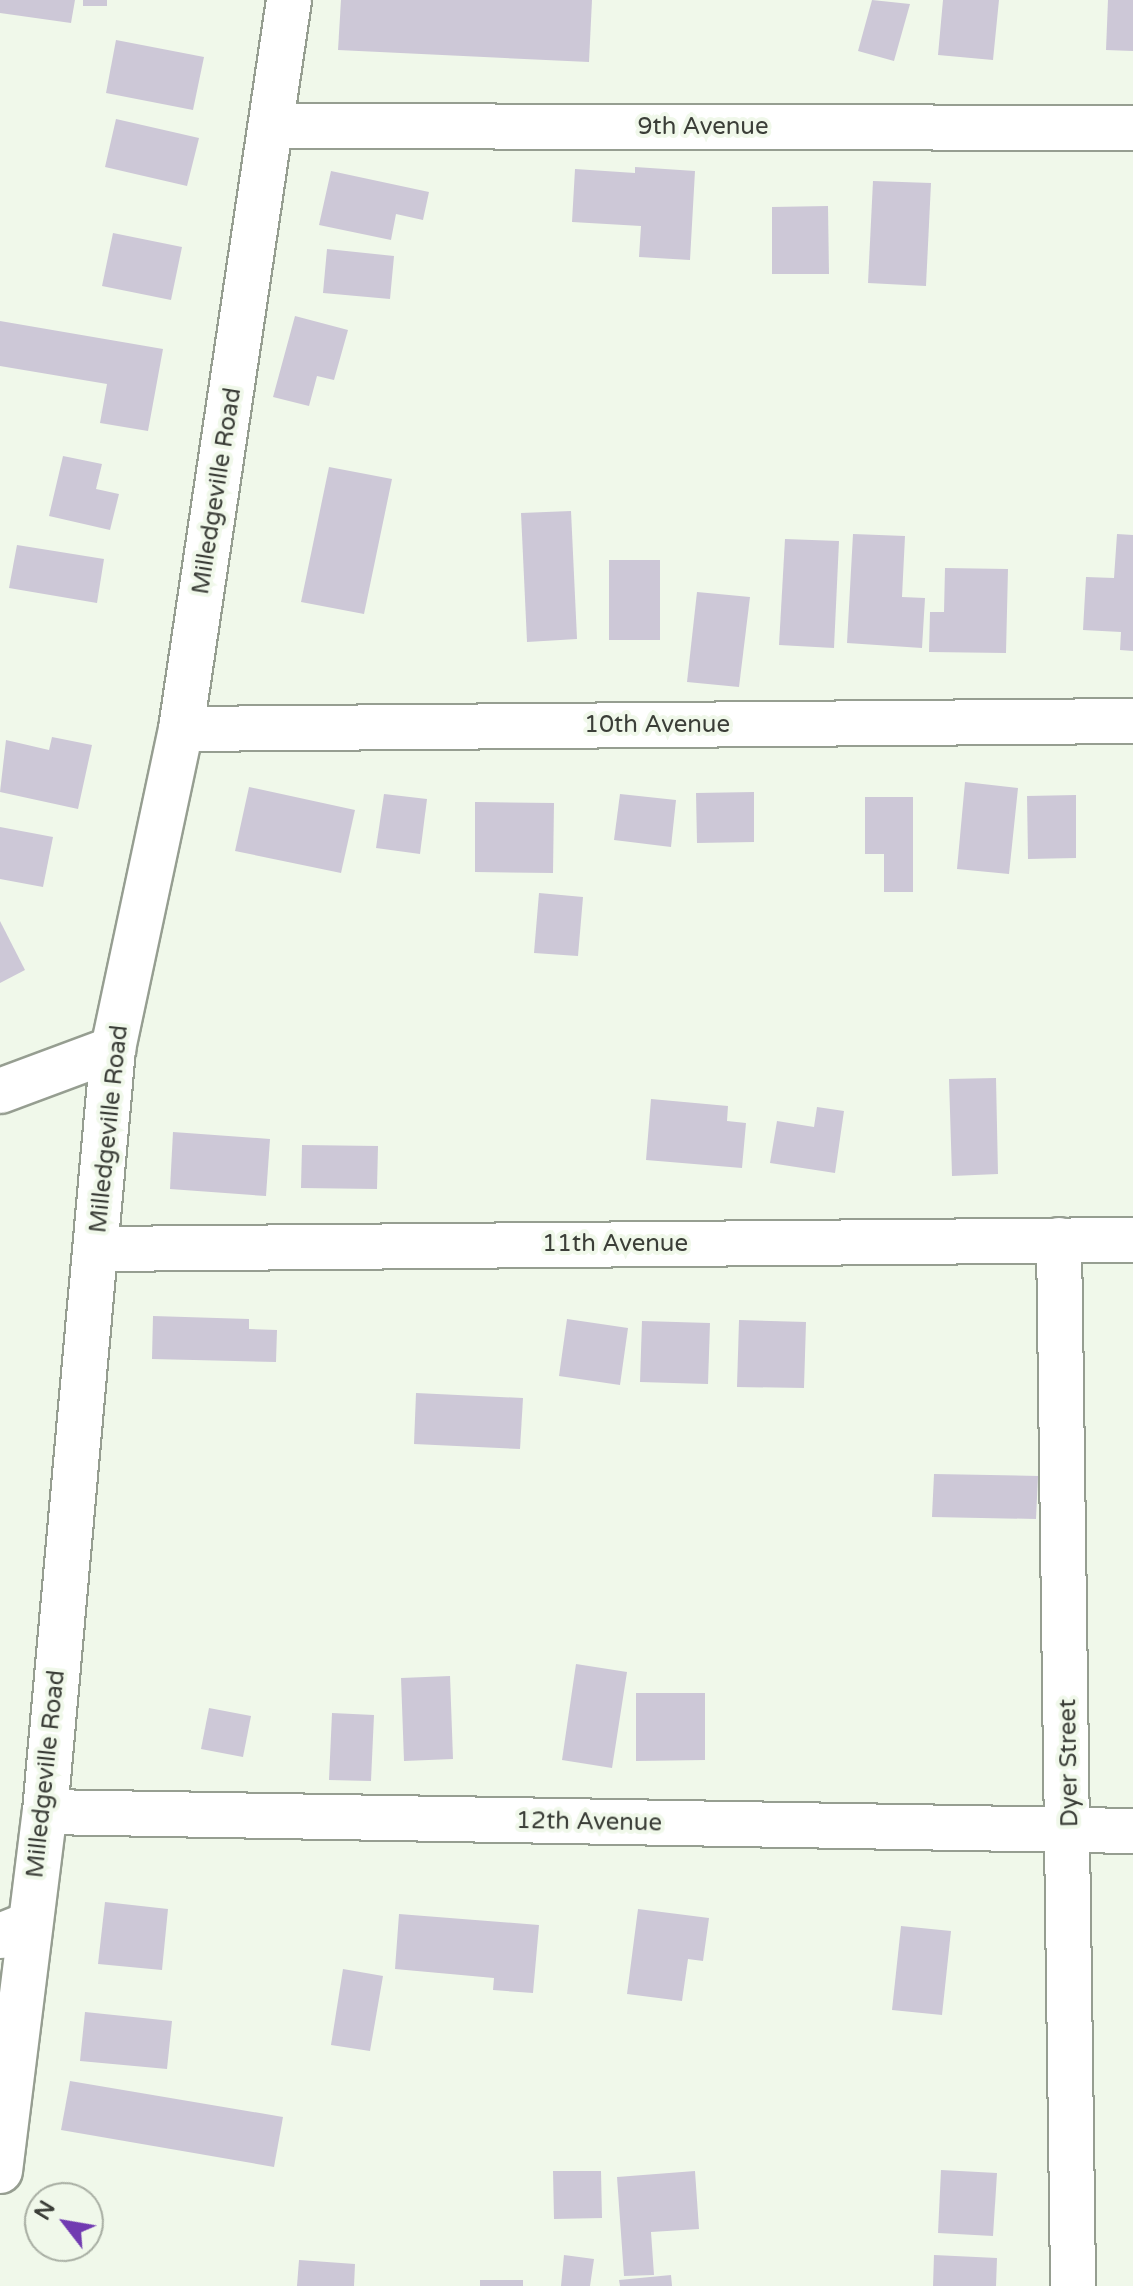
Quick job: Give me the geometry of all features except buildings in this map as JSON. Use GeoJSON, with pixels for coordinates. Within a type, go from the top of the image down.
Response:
{"type":"FeatureCollection","features":[{"type":"Feature","properties":{"kind":"street","name":"Milledgeville Road"},"geometry":{"type":"LineString","coordinates":[[0,2171],[15,1930],[45,1812],[113,1049],[181,729],[289,0]]}},
{"type":"Feature","properties":{"kind":"street","name":"9th Avenue"},"geometry":{"type":"LineString","coordinates":[[272,126],[1133,128]]}},
{"type":"Feature","properties":{"kind":"street","name":"10th Avenue"},"geometry":{"type":"LineString","coordinates":[[181,729],[1133,721]]}},
{"type":"Feature","properties":{"kind":"street"},"geometry":{"type":"LineString","coordinates":[[0,1091],[113,1049]]}},
{"type":"Feature","properties":{"kind":"street","name":"Dyer Street"},"geometry":{"type":"LineString","coordinates":[[1059,1240],[1070,1831],[1073,2286]]}},
{"type":"Feature","properties":{"kind":"street","name":"11th Avenue"},"geometry":{"type":"LineString","coordinates":[[97,1249],[1133,1240]]}},
{"type":"Feature","properties":{"kind":"street","name":"12th Avenue"},"geometry":{"type":"LineString","coordinates":[[45,1812],[1133,1831]]}}]}
